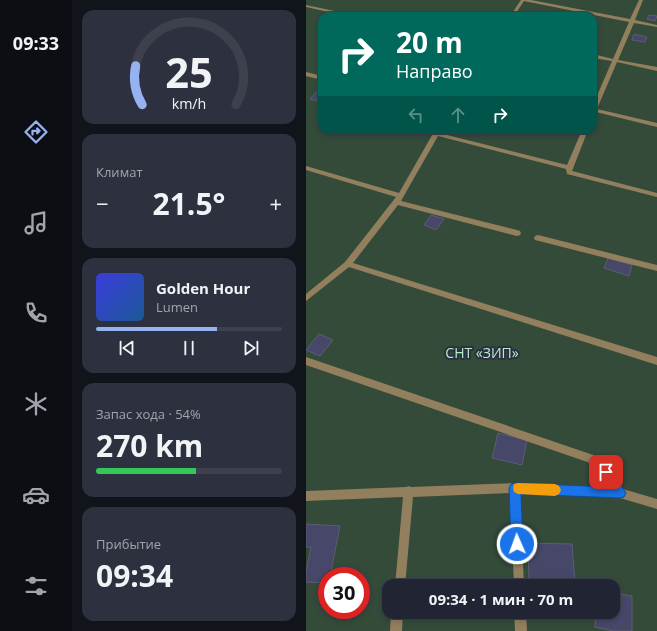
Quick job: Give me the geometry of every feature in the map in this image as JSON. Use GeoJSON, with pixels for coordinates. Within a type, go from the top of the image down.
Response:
{"type":"FeatureCollection","features":[{"type":"Feature","properties":{"kind":"street"},"geometry":{"type":"LineString","coordinates":[[515,12],[523,0],[585,12]]}},
{"type":"Feature","properties":{"kind":"street"},"geometry":{"type":"LineString","coordinates":[[597,102],[641,0]]}},
{"type":"Feature","properties":{"kind":"street"},"geometry":{"type":"LineString","coordinates":[[306,6],[335,12]]}},
{"type":"Feature","properties":{"kind":"street"},"geometry":{"type":"LineString","coordinates":[[597,14],[657,26]]}},
{"type":"Feature","properties":{"kind":"street"},"geometry":{"type":"LineString","coordinates":[[597,57],[657,69]]}},
{"type":"Feature","properties":{"kind":"street"},"geometry":{"type":"LineString","coordinates":[[306,74],[318,77]]}},
{"type":"Feature","properties":{"kind":"street"},"geometry":{"type":"LineString","coordinates":[[597,112],[657,125]]}},
{"type":"Feature","properties":{"kind":"street"},"geometry":{"type":"LineString","coordinates":[[306,298],[348,264],[398,199],[436,134]]}},
{"type":"Feature","properties":{"kind":"street"},"geometry":{"type":"LineString","coordinates":[[444,134],[569,168]]}},
{"type":"Feature","properties":{"kind":"street"},"geometry":{"type":"LineString","coordinates":[[583,134],[569,168],[569,172],[657,195]]}},
{"type":"Feature","properties":{"kind":"street"},"geometry":{"type":"LineString","coordinates":[[306,168],[398,199],[517,233]]}},
{"type":"Feature","properties":{"kind":"street"},"geometry":{"type":"LineString","coordinates":[[538,238],[657,268]]}},
{"type":"Feature","properties":{"kind":"street"},"geometry":{"type":"LineString","coordinates":[[348,264],[657,361]]}},
{"type":"Feature","properties":{"kind":"street"},"geometry":{"type":"LineString","coordinates":[[306,361],[599,461],[620,493]]}},
{"type":"Feature","properties":{"kind":"street"},"geometry":{"type":"LineString","coordinates":[[515,488],[519,579]]}},
{"type":"Feature","properties":{"kind":"street"},"geometry":{"type":"LineString","coordinates":[[306,496],[515,488],[620,493],[657,504]]}},
{"type":"Feature","properties":{"kind":"street"},"geometry":{"type":"LineString","coordinates":[[401,579],[409,491]]}},
{"type":"Feature","properties":{"kind":"street"},"geometry":{"type":"LineString","coordinates":[[396,631],[397,619]]}},
{"type":"Feature","properties":{"kind":"street"},"geometry":{"type":"LineString","coordinates":[[520,619],[521,631]]}},
{"type":"Feature","properties":{"kind":"green space","name":"СНТ «ЗИП»"},"geometry":{"type":"Polygon","coordinates":[[[306,0],[657,0],[657,631],[306,631],[306,0]]]}},
{"type":"Feature","properties":{"kind":"building"},"geometry":{"type":"Polygon","coordinates":[[[649,15],[657,16],[655,21],[647,19],[649,15]]]}},
{"type":"Feature","properties":{"kind":"building"},"geometry":{"type":"Polygon","coordinates":[[[634,34],[647,37],[645,42],[632,40],[634,34]]]}},
{"type":"Feature","properties":{"kind":"building"},"geometry":{"type":"Polygon","coordinates":[[[318,90],[318,101],[310,99],[318,90]]]}},
{"type":"Feature","properties":{"kind":"building"},"geometry":{"type":"Polygon","coordinates":[[[431,215],[444,219],[436,230],[424,225],[431,215]]]}},
{"type":"Feature","properties":{"kind":"building"},"geometry":{"type":"Polygon","coordinates":[[[608,258],[632,265],[629,276],[604,268],[608,258]]]}},
{"type":"Feature","properties":{"kind":"building"},"geometry":{"type":"Polygon","coordinates":[[[319,334],[333,340],[320,356],[306,350],[319,334]]]}},
{"type":"Feature","properties":{"kind":"building"},"geometry":{"type":"Polygon","coordinates":[[[498,433],[527,440],[522,465],[492,458],[498,433]]]}},
{"type":"Feature","properties":{"kind":"building"},"geometry":{"type":"Polygon","coordinates":[[[306,524],[340,526],[332,567],[318,567],[318,583],[306,582],[306,572],[311,547],[306,547],[306,524]]]}},
{"type":"Feature","properties":{"kind":"building"},"geometry":{"type":"Polygon","coordinates":[[[528,543],[572,544],[575,579],[529,579],[528,543]]]}},
{"type":"Feature","properties":{"kind":"building"},"geometry":{"type":"Polygon","coordinates":[[[620,594],[632,596],[632,631],[613,631],[595,627],[596,619],[620,619],[620,594]]]}},
{"type":"Feature","properties":{"kind":"slow traffic"},"geometry":{"type":"LineString","coordinates":[[518,488],[555,490]]}},
{"type":"Feature","properties":{"kind":"route"},"geometry":{"type":"LineString","coordinates":[[517,544],[515,488],[620,493],[606,472]]}}]}
